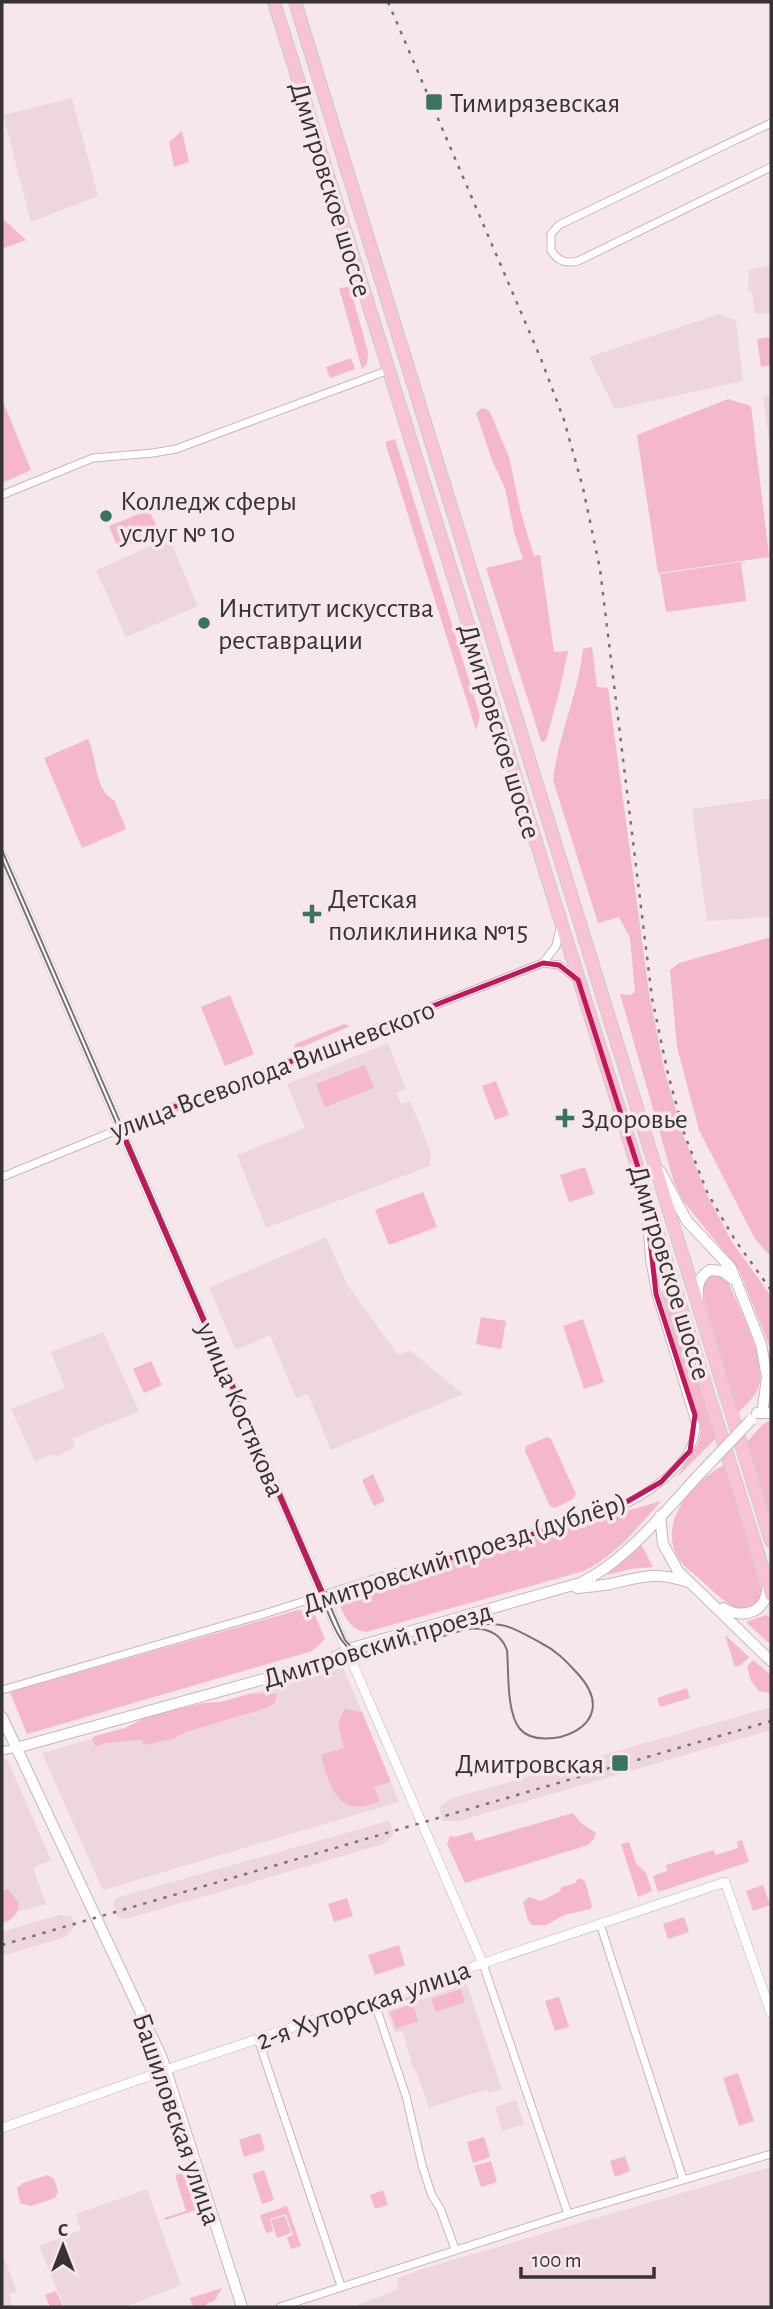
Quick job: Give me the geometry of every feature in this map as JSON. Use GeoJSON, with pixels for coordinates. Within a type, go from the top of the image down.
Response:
{"type":"FeatureCollection","features":[{"type":"Feature","properties":{"kind":"main road","name":"Дмитровское шоссе"},"geometry":{"type":"LineString","coordinates":[[274,2],[771,1595]]}},
{"type":"Feature","properties":{"kind":"main road","name":"Дмитровское шоссе"},"geometry":{"type":"LineString","coordinates":[[295,2],[771,1541]]}},
{"type":"Feature","properties":{"kind":"main road"},"geometry":{"type":"LineString","coordinates":[[654,1160],[687,1221],[731,1268],[761,1344],[767,1378],[760,1413]]}},
{"type":"Feature","properties":{"kind":"main road"},"geometry":{"type":"LineString","coordinates":[[701,1315],[698,1282],[706,1272],[722,1270],[736,1283]]}},
{"type":"Feature","properties":{"kind":"main road"},"geometry":{"type":"LineString","coordinates":[[761,1344],[771,1357]]}},
{"type":"Feature","properties":{"kind":"main road","name":"Дмитровский проезд"},"geometry":{"type":"LineString","coordinates":[[16,1748],[308,1667],[347,1650],[580,1583],[601,1573],[621,1557],[760,1413],[771,1398]]}},
{"type":"Feature","properties":{"kind":"main road"},"geometry":{"type":"LineString","coordinates":[[660,1516],[660,1534],[666,1553],[690,1583],[771,1661]]}},
{"type":"Feature","properties":{"kind":"main road"},"geometry":{"type":"LineString","coordinates":[[556,1590],[659,1575],[690,1583]]}},
{"type":"Feature","properties":{"kind":"main road"},"geometry":{"type":"LineString","coordinates":[[709,1601],[732,1613],[751,1612],[764,1603],[767,1596],[766,1579]]}},
{"type":"Feature","properties":{"kind":"main road","name":"Башиловская улица"},"geometry":{"type":"LineString","coordinates":[[2,1717],[167,2070],[242,2307]]}},
{"type":"Feature","properties":{"kind":"street"},"geometry":{"type":"LineString","coordinates":[[771,123],[559,225],[551,234],[551,250],[562,261],[578,261],[771,168]]}},
{"type":"Feature","properties":{"kind":"street"},"geometry":{"type":"LineString","coordinates":[[2,495],[93,458],[176,449],[389,370]]}},
{"type":"Feature","properties":{"kind":"street","name":"улица Костякова"},"geometry":{"type":"LineString","coordinates":[[2,855],[483,1964]]}},
{"type":"Feature","properties":{"kind":"street"},"geometry":{"type":"LineString","coordinates":[[562,930],[568,941],[577,942],[582,938],[583,930]]}},
{"type":"Feature","properties":{"kind":"street"},"geometry":{"type":"LineString","coordinates":[[543,963],[556,946],[562,930]]}},
{"type":"Feature","properties":{"kind":"street"},"geometry":{"type":"LineString","coordinates":[[543,963],[559,965],[570,971],[578,980]]}},
{"type":"Feature","properties":{"kind":"street","name":"улица Всеволода Вишневского"},"geometry":{"type":"LineString","coordinates":[[2,1177],[120,1128],[543,963]]}},
{"type":"Feature","properties":{"kind":"street","name":"Дмитровский проезд (дублёр)"},"geometry":{"type":"LineString","coordinates":[[2,1690],[611,1511],[661,1482],[690,1451],[696,1435],[695,1415],[656,1294],[650,1262],[644,1186]]}},
{"type":"Feature","properties":{"kind":"street","name":"Дмитровский проезд"},"geometry":{"type":"LineString","coordinates":[[2,1751],[16,1748]]}},
{"type":"Feature","properties":{"kind":"street","name":"2-я Хуторская улица"},"geometry":{"type":"LineString","coordinates":[[2,2128],[725,1882],[771,2013]]}},
{"type":"Feature","properties":{"kind":"street"},"geometry":{"type":"LineString","coordinates":[[600,1924],[683,2179]]}},
{"type":"Feature","properties":{"kind":"street"},"geometry":{"type":"LineString","coordinates":[[483,1964],[568,2214]]}},
{"type":"Feature","properties":{"kind":"street"},"geometry":{"type":"LineString","coordinates":[[374,2001],[406,2096],[432,2196],[440,2208],[455,2249]]}},
{"type":"Feature","properties":{"kind":"street"},"geometry":{"type":"LineString","coordinates":[[258,2039],[341,2286]]}},
{"type":"Feature","properties":{"kind":"street"},"geometry":{"type":"LineString","coordinates":[[280,2307],[455,2249],[771,2154]]}},
{"type":"Feature","properties":{"kind":"highlighted area"},"geometry":{"type":"Polygon","coordinates":[[[543,963],[559,965],[578,980],[644,1186],[656,1294],[695,1415],[690,1451],[661,1482],[611,1511],[323,1595],[120,1128],[543,963]]]}},
{"type":"Feature","properties":{"kind":"shaded area"},"geometry":{"type":"Polygon","coordinates":[[[72,98],[98,196],[31,222],[3,115],[72,98]]]}},
{"type":"Feature","properties":{"kind":"shaded area"},"geometry":{"type":"Polygon","coordinates":[[[182,131],[189,162],[174,167],[169,142],[182,131]]]}},
{"type":"Feature","properties":{"kind":"shaded area"},"geometry":{"type":"Polygon","coordinates":[[[2,218],[26,240],[2,249],[2,218]]]}},
{"type":"Feature","properties":{"kind":"shaded area"},"geometry":{"type":"Polygon","coordinates":[[[771,265],[771,313],[755,314],[752,293],[748,290],[749,270],[771,265]]]}},
{"type":"Feature","properties":{"kind":"shaded area"},"geometry":{"type":"Polygon","coordinates":[[[339,288],[350,288],[368,352],[367,364],[362,369],[339,288]]]}},
{"type":"Feature","properties":{"kind":"shaded area"},"geometry":{"type":"Polygon","coordinates":[[[720,314],[736,321],[743,381],[615,409],[589,357],[720,314]]]}},
{"type":"Feature","properties":{"kind":"shaded area"},"geometry":{"type":"Polygon","coordinates":[[[771,337],[771,365],[761,367],[757,339],[771,337]]]}},
{"type":"Feature","properties":{"kind":"shaded area"},"geometry":{"type":"Polygon","coordinates":[[[351,358],[355,369],[330,378],[326,367],[351,358]]]}},
{"type":"Feature","properties":{"kind":"shaded area"},"geometry":{"type":"Polygon","coordinates":[[[771,396],[771,455],[763,397],[771,396]]]}},
{"type":"Feature","properties":{"kind":"shaded area"},"geometry":{"type":"Polygon","coordinates":[[[2,399],[31,470],[2,483],[2,399]]]}},
{"type":"Feature","properties":{"kind":"shaded area"},"geometry":{"type":"Polygon","coordinates":[[[728,399],[751,406],[769,557],[658,573],[637,435],[728,399]]]}},
{"type":"Feature","properties":{"kind":"shaded area"},"geometry":{"type":"Polygon","coordinates":[[[482,408],[489,410],[509,457],[534,556],[540,555],[554,652],[568,651],[559,693],[546,740],[543,742],[486,568],[523,559],[505,488],[476,413],[482,408]]]}},
{"type":"Feature","properties":{"kind":"shaded area"},"geometry":{"type":"Polygon","coordinates":[[[395,439],[480,716],[476,730],[385,442],[395,439]]]}},
{"type":"Feature","properties":{"kind":"shaded area"},"geometry":{"type":"Polygon","coordinates":[[[149,510],[159,532],[118,548],[109,526],[149,510]]]}},
{"type":"Feature","properties":{"kind":"shaded area"},"geometry":{"type":"Polygon","coordinates":[[[169,538],[198,606],[126,637],[96,570],[169,538]]]}},
{"type":"Feature","properties":{"kind":"shaded area"},"geometry":{"type":"Polygon","coordinates":[[[741,562],[746,601],[666,612],[660,574],[741,562]]]}},
{"type":"Feature","properties":{"kind":"shaded area"},"geometry":{"type":"Polygon","coordinates":[[[592,647],[597,687],[608,688],[649,993],[665,1073],[684,1137],[706,1193],[732,1242],[771,1296],[771,1350],[739,1270],[683,1201],[674,1182],[620,994],[630,995],[635,992],[630,938],[619,917],[598,923],[553,780],[583,649],[592,647]]]}},
{"type":"Feature","properties":{"kind":"shaded area"},"geometry":{"type":"Polygon","coordinates":[[[88,739],[99,781],[114,800],[126,829],[82,848],[44,758],[88,739]]]}},
{"type":"Feature","properties":{"kind":"shaded area"},"geometry":{"type":"Polygon","coordinates":[[[771,798],[771,917],[707,921],[692,809],[771,798]]]}},
{"type":"Feature","properties":{"kind":"shaded area"},"geometry":{"type":"Polygon","coordinates":[[[771,937],[771,1257],[755,1239],[699,1130],[677,1047],[670,970],[679,963],[771,937]]]}},
{"type":"Feature","properties":{"kind":"shaded area"},"geometry":{"type":"Polygon","coordinates":[[[230,995],[254,1054],[225,1066],[201,1007],[230,995]]]}},
{"type":"Feature","properties":{"kind":"shaded area"},"geometry":{"type":"Polygon","coordinates":[[[344,1024],[350,1026],[298,1049],[294,1047],[295,1044],[344,1024]]]}},
{"type":"Feature","properties":{"kind":"shaded area"},"geometry":{"type":"Polygon","coordinates":[[[388,1043],[406,1089],[396,1093],[401,1104],[410,1101],[431,1152],[430,1166],[266,1228],[237,1155],[305,1128],[287,1084],[388,1043]]]}},
{"type":"Feature","properties":{"kind":"shaded area"},"geometry":{"type":"Polygon","coordinates":[[[365,1065],[374,1088],[325,1107],[316,1084],[365,1065]]]}},
{"type":"Feature","properties":{"kind":"shaded area"},"geometry":{"type":"Polygon","coordinates":[[[496,1081],[509,1115],[495,1120],[482,1086],[496,1081]]]}},
{"type":"Feature","properties":{"kind":"shaded area"},"geometry":{"type":"Polygon","coordinates":[[[585,1167],[594,1194],[569,1202],[560,1175],[585,1167]]]}},
{"type":"Feature","properties":{"kind":"shaded area"},"geometry":{"type":"Polygon","coordinates":[[[423,1192],[437,1227],[389,1245],[375,1210],[423,1192]]]}},
{"type":"Feature","properties":{"kind":"shaded area"},"geometry":{"type":"Polygon","coordinates":[[[326,1237],[347,1284],[398,1355],[409,1350],[463,1394],[331,1450],[308,1394],[296,1398],[270,1335],[236,1350],[209,1288],[326,1237]]]}},
{"type":"Feature","properties":{"kind":"shaded area"},"geometry":{"type":"Polygon","coordinates":[[[711,1274],[727,1279],[758,1359],[759,1387],[738,1413],[701,1289],[702,1283],[711,1274]]]}},
{"type":"Feature","properties":{"kind":"shaded area"},"geometry":{"type":"Polygon","coordinates":[[[665,1288],[670,1290],[716,1438],[677,1477],[698,1444],[701,1431],[661,1292],[665,1288]]]}},
{"type":"Feature","properties":{"kind":"shaded area"},"geometry":{"type":"Polygon","coordinates":[[[481,1317],[506,1321],[501,1349],[476,1344],[481,1317]]]}},
{"type":"Feature","properties":{"kind":"shaded area"},"geometry":{"type":"Polygon","coordinates":[[[583,1319],[604,1382],[584,1389],[563,1326],[583,1319]]]}},
{"type":"Feature","properties":{"kind":"shaded area"},"geometry":{"type":"Polygon","coordinates":[[[103,1332],[139,1411],[72,1439],[75,1447],[58,1456],[50,1455],[35,1462],[11,1409],[65,1388],[51,1352],[103,1332]]]}},
{"type":"Feature","properties":{"kind":"shaded area"},"geometry":{"type":"Polygon","coordinates":[[[151,1361],[162,1385],[144,1393],[133,1369],[151,1361]]]}},
{"type":"Feature","properties":{"kind":"shaded area"},"geometry":{"type":"Polygon","coordinates":[[[771,1420],[771,1518],[747,1442],[763,1424],[771,1420]]]}},
{"type":"Feature","properties":{"kind":"shaded area"},"geometry":{"type":"Polygon","coordinates":[[[547,1437],[551,1439],[576,1494],[573,1499],[555,1508],[550,1506],[525,1451],[526,1446],[547,1437]]]}},
{"type":"Feature","properties":{"kind":"shaded area"},"geometry":{"type":"Polygon","coordinates":[[[724,1465],[762,1591],[755,1604],[741,1610],[720,1597],[686,1567],[678,1558],[673,1544],[672,1530],[682,1504],[701,1481],[724,1465]]]}},
{"type":"Feature","properties":{"kind":"shaded area"},"geometry":{"type":"Polygon","coordinates":[[[373,1474],[385,1501],[374,1506],[362,1480],[373,1474]]]}},
{"type":"Feature","properties":{"kind":"shaded area"},"geometry":{"type":"Polygon","coordinates":[[[661,1501],[616,1549],[584,1571],[366,1632],[352,1625],[338,1601],[348,1591],[661,1501]]]}},
{"type":"Feature","properties":{"kind":"shaded area"},"geometry":{"type":"Polygon","coordinates":[[[641,1544],[653,1567],[607,1575],[641,1544]]]}},
{"type":"Feature","properties":{"kind":"shaded area"},"geometry":{"type":"Polygon","coordinates":[[[298,1610],[313,1611],[325,1639],[312,1651],[27,1734],[10,1692],[298,1610]]]}},
{"type":"Feature","properties":{"kind":"shaded area"},"geometry":{"type":"Polygon","coordinates":[[[766,1615],[771,1625],[771,1645],[747,1623],[766,1615]]]}},
{"type":"Feature","properties":{"kind":"shaded area"},"geometry":{"type":"Polygon","coordinates":[[[725,1635],[749,1657],[741,1665],[735,1667],[725,1635]]]}},
{"type":"Feature","properties":{"kind":"shaded area"},"geometry":{"type":"Polygon","coordinates":[[[753,1660],[771,1675],[771,1693],[759,1691],[751,1681],[747,1667],[753,1660]]]}},
{"type":"Feature","properties":{"kind":"shaded area"},"geometry":{"type":"Polygon","coordinates":[[[343,1667],[399,1802],[103,1890],[42,1753],[343,1667]]]}},
{"type":"Feature","properties":{"kind":"shaded area"},"geometry":{"type":"Polygon","coordinates":[[[687,1688],[690,1698],[660,1707],[657,1698],[687,1688]]]}},
{"type":"Feature","properties":{"kind":"shaded area"},"geometry":{"type":"Polygon","coordinates":[[[249,1694],[277,1694],[275,1703],[266,1708],[186,1732],[173,1739],[144,1745],[142,1740],[104,1743],[96,1747],[92,1739],[161,1713],[249,1694]]]}},
{"type":"Feature","properties":{"kind":"shaded area"},"geometry":{"type":"Polygon","coordinates":[[[771,1707],[771,1730],[459,1821],[443,1821],[439,1808],[453,1798],[771,1707]]]}},
{"type":"Feature","properties":{"kind":"shaded area"},"geometry":{"type":"Polygon","coordinates":[[[344,1709],[362,1712],[391,1782],[374,1787],[380,1801],[366,1806],[355,1806],[338,1798],[328,1779],[321,1755],[344,1748],[338,1724],[344,1709]]]}},
{"type":"Feature","properties":{"kind":"shaded area"},"geometry":{"type":"Polygon","coordinates":[[[7,1759],[51,1860],[33,1868],[46,1904],[2,1916],[2,1760],[7,1759]]]}},
{"type":"Feature","properties":{"kind":"shaded area"},"geometry":{"type":"Polygon","coordinates":[[[573,1813],[582,1824],[596,1833],[588,1845],[465,1883],[447,1844],[450,1836],[472,1832],[476,1841],[573,1813]]]}},
{"type":"Feature","properties":{"kind":"shaded area"},"geometry":{"type":"Polygon","coordinates":[[[388,1821],[394,1835],[384,1844],[126,1919],[116,1914],[113,1905],[116,1898],[388,1821]]]}},
{"type":"Feature","properties":{"kind":"shaded area"},"geometry":{"type":"Polygon","coordinates":[[[742,1840],[749,1862],[658,1892],[653,1876],[667,1871],[666,1865],[713,1850],[716,1855],[738,1848],[737,1842],[742,1840]]]}},
{"type":"Feature","properties":{"kind":"shaded area"},"geometry":{"type":"Polygon","coordinates":[[[629,1842],[636,1863],[646,1873],[652,1891],[638,1897],[621,1844],[629,1842]]]}},
{"type":"Feature","properties":{"kind":"shaded area"},"geometry":{"type":"Polygon","coordinates":[[[579,1878],[585,1881],[592,1906],[590,1909],[564,1915],[546,1925],[532,1925],[523,1902],[529,1897],[541,1901],[559,1892],[562,1887],[575,1883],[579,1878]]]}},
{"type":"Feature","properties":{"kind":"shaded area"},"geometry":{"type":"Polygon","coordinates":[[[763,1885],[770,1905],[753,1911],[746,1891],[763,1885]]]}},
{"type":"Feature","properties":{"kind":"shaded area"},"geometry":{"type":"Polygon","coordinates":[[[8,1889],[19,1903],[14,1916],[2,1923],[2,1891],[8,1889]]]}},
{"type":"Feature","properties":{"kind":"shaded area"},"geometry":{"type":"Polygon","coordinates":[[[347,1898],[353,1916],[334,1922],[328,1904],[347,1898]]]}},
{"type":"Feature","properties":{"kind":"shaded area"},"geometry":{"type":"Polygon","coordinates":[[[59,1915],[72,1916],[75,1926],[66,1937],[2,1956],[2,1932],[59,1915]]]}},
{"type":"Feature","properties":{"kind":"shaded area"},"geometry":{"type":"Polygon","coordinates":[[[684,1917],[689,1932],[668,1939],[663,1924],[684,1917]]]}},
{"type":"Feature","properties":{"kind":"shaded area"},"geometry":{"type":"Polygon","coordinates":[[[399,1945],[405,1965],[375,1975],[368,1955],[399,1945]]]}},
{"type":"Feature","properties":{"kind":"shaded area"},"geometry":{"type":"Polygon","coordinates":[[[467,1978],[468,1980],[381,2009],[383,2005],[467,1978]]]}},
{"type":"Feature","properties":{"kind":"shaded area"},"geometry":{"type":"Polygon","coordinates":[[[467,1984],[502,2089],[489,2093],[487,2089],[429,2108],[413,2068],[403,2031],[395,2033],[387,2011],[467,1984]]]}},
{"type":"Feature","properties":{"kind":"shaded area"},"geometry":{"type":"Polygon","coordinates":[[[461,1989],[465,2002],[436,2012],[431,1999],[461,1989]]]}},
{"type":"Feature","properties":{"kind":"shaded area"},"geometry":{"type":"Polygon","coordinates":[[[559,1997],[569,2027],[555,2031],[545,2001],[559,1997]]]}},
{"type":"Feature","properties":{"kind":"shaded area"},"geometry":{"type":"Polygon","coordinates":[[[413,2004],[418,2021],[396,2029],[390,2012],[413,2004]]]}},
{"type":"Feature","properties":{"kind":"shaded area"},"geometry":{"type":"Polygon","coordinates":[[[738,2073],[754,2121],[739,2126],[723,2078],[738,2073]]]}},
{"type":"Feature","properties":{"kind":"shaded area"},"geometry":{"type":"Polygon","coordinates":[[[516,2100],[524,2124],[502,2131],[495,2107],[516,2100]]]}},
{"type":"Feature","properties":{"kind":"shaded area"},"geometry":{"type":"Polygon","coordinates":[[[260,2133],[265,2150],[244,2157],[239,2140],[260,2133]]]}},
{"type":"Feature","properties":{"kind":"shaded area"},"geometry":{"type":"Polygon","coordinates":[[[484,2137],[490,2157],[473,2163],[467,2142],[484,2137]]]}},
{"type":"Feature","properties":{"kind":"shaded area"},"geometry":{"type":"Polygon","coordinates":[[[625,2156],[630,2171],[615,2177],[610,2161],[625,2156]]]}},
{"type":"Feature","properties":{"kind":"shaded area"},"geometry":{"type":"Polygon","coordinates":[[[491,2161],[497,2182],[481,2187],[474,2166],[491,2161]]]}},
{"type":"Feature","properties":{"kind":"shaded area"},"geometry":{"type":"Polygon","coordinates":[[[771,2167],[771,2307],[352,2307],[399,2289],[396,2279],[422,2269],[771,2167]]]}},
{"type":"Feature","properties":{"kind":"shaded area"},"geometry":{"type":"Polygon","coordinates":[[[264,2170],[274,2200],[262,2204],[252,2174],[264,2170]]]}},
{"type":"Feature","properties":{"kind":"shaded area"},"geometry":{"type":"Polygon","coordinates":[[[184,2172],[196,2210],[165,2220],[164,2218],[186,2211],[175,2175],[184,2172]]]}},
{"type":"Feature","properties":{"kind":"shaded area"},"geometry":{"type":"Polygon","coordinates":[[[48,2175],[54,2179],[58,2191],[55,2198],[31,2206],[20,2203],[17,2188],[23,2183],[48,2175]]]}},
{"type":"Feature","properties":{"kind":"shaded area"},"geometry":{"type":"Polygon","coordinates":[[[147,2189],[181,2285],[125,2307],[64,2307],[39,2246],[81,2230],[76,2214],[147,2189]]]}},
{"type":"Feature","properties":{"kind":"shaded area"},"geometry":{"type":"Polygon","coordinates":[[[383,2190],[388,2205],[375,2209],[370,2195],[383,2190]]]}},
{"type":"Feature","properties":{"kind":"shaded area"},"geometry":{"type":"Polygon","coordinates":[[[287,2206],[301,2246],[291,2249],[287,2237],[293,2235],[286,2214],[270,2219],[273,2231],[266,2233],[260,2215],[287,2206]]]}},
{"type":"Feature","properties":{"kind":"shaded area"},"geometry":{"type":"Polygon","coordinates":[[[285,2216],[291,2233],[277,2238],[271,2220],[285,2216]]]}},
{"type":"Feature","properties":{"kind":"shaded area"},"geometry":{"type":"Polygon","coordinates":[[[2,2252],[17,2292],[9,2294],[13,2307],[2,2307],[2,2252]]]}},
{"type":"Feature","properties":{"kind":"shaded area"},"geometry":{"type":"Polygon","coordinates":[[[222,2288],[214,2301],[207,2303],[206,2307],[193,2307],[190,2298],[222,2288]]]}},
{"type":"Feature","properties":{"kind":"shaded area"},"geometry":{"type":"Polygon","coordinates":[[[56,2291],[63,2307],[50,2307],[45,2295],[56,2291]]]}},
{"type":"Feature","properties":{"kind":"tram line"},"geometry":{"type":"LineString","coordinates":[[2,850],[345,1640],[359,1651],[376,1653],[482,1624],[515,1629],[547,1646],[561,1657],[578,1674],[590,1693],[593,1709],[587,1722],[575,1731],[561,1737],[545,1739],[531,1736],[520,1729],[510,1702],[507,1650],[491,1632],[467,1629],[367,1658],[357,1655],[343,1642],[333,1625],[2,860]]}},
{"type":"Feature","properties":{"kind":"railway"},"geometry":{"type":"LineString","coordinates":[[388,2],[541,359],[564,420],[583,488],[600,569],[652,998],[668,1074],[685,1136],[708,1194],[735,1240],[771,1290]]}},
{"type":"Feature","properties":{"kind":"railway"},"geometry":{"type":"LineString","coordinates":[[2,1945],[771,1721]]}},
{"type":"Feature","properties":{"kind":"place","name":"Тимирязевская"},"geometry":{"type":"Point","coordinates":[434,102]}},
{"type":"Feature","properties":{"kind":"place","name":"Колледж сферы услуг № 10"},"geometry":{"type":"Point","coordinates":[106,516]}},
{"type":"Feature","properties":{"kind":"place","name":"Институт искусства реставрации"},"geometry":{"type":"Point","coordinates":[204,623]}},
{"type":"Feature","properties":{"kind":"place","name":"Детская поликлиника №15"},"geometry":{"type":"Point","coordinates":[312,914]}},
{"type":"Feature","properties":{"kind":"place","name":"Здоровье"},"geometry":{"type":"Point","coordinates":[565,1118]}},
{"type":"Feature","properties":{"kind":"place","name":"Дмитровская"},"geometry":{"type":"Point","coordinates":[620,1763]}}]}
